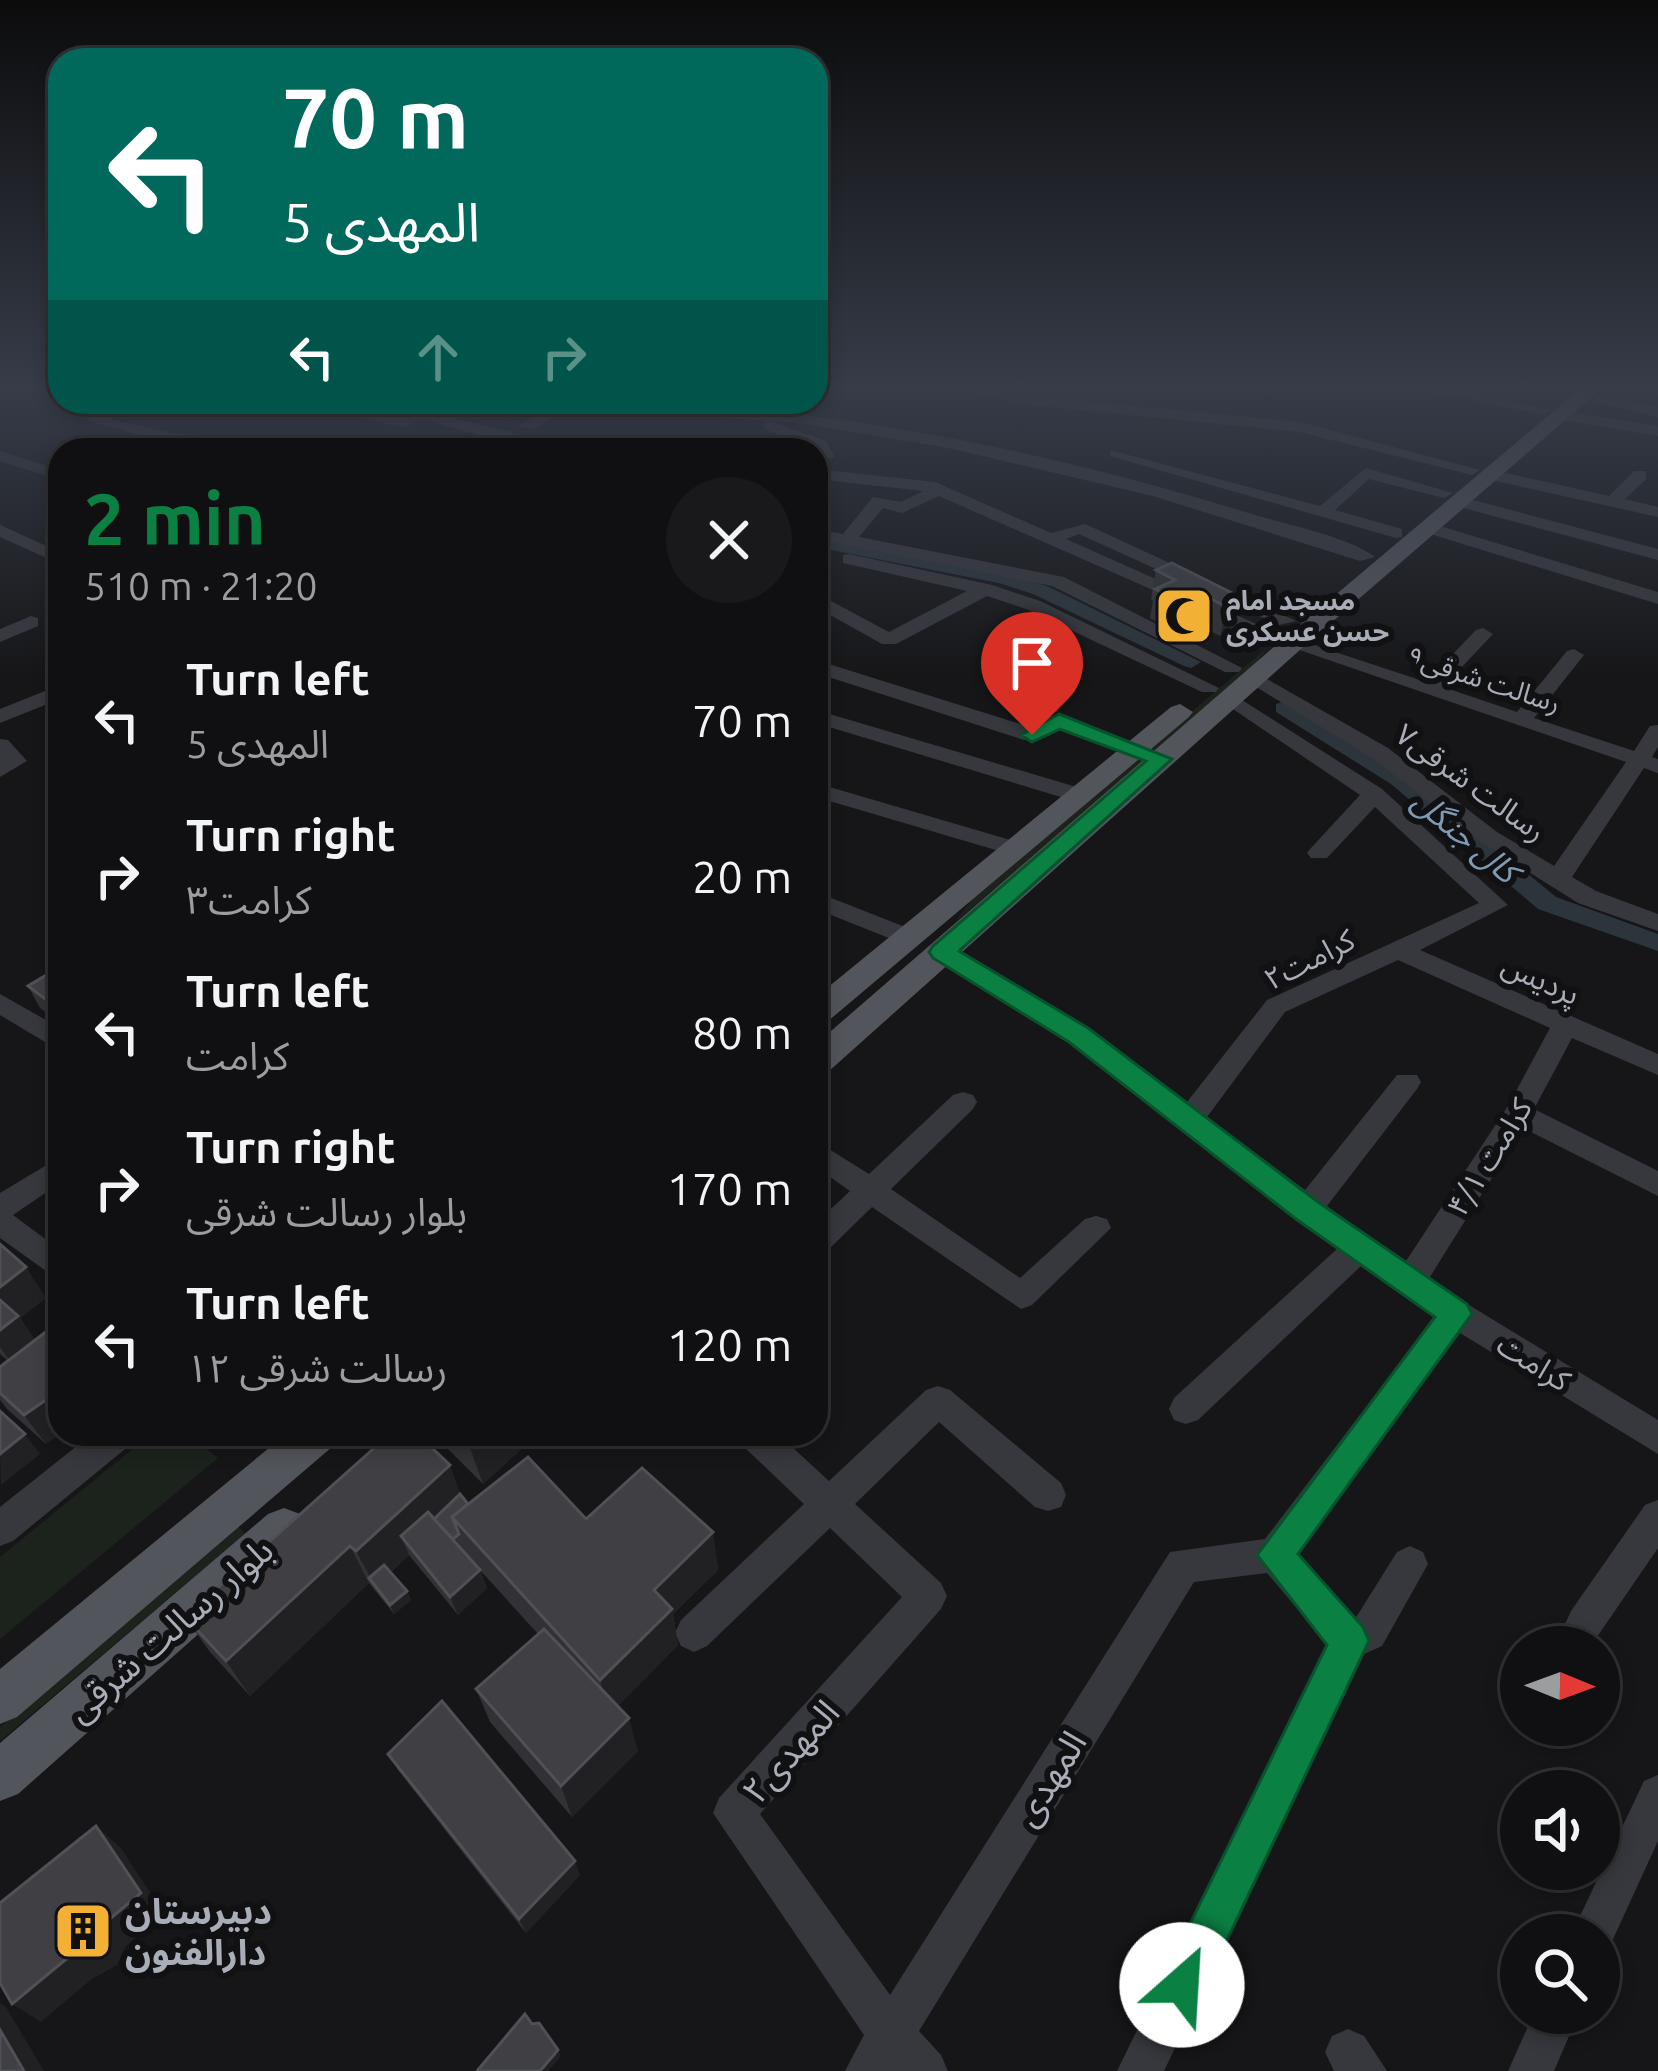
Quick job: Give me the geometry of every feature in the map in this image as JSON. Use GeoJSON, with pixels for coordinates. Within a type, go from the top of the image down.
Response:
{"type":"FeatureCollection","features":[{"type":"Feature","properties":{"kind":"main road"},"geometry":{"type":"LineString","coordinates":[[828,1052],[1366,557],[1467,486]]}},
{"type":"Feature","properties":{"kind":"main road"},"geometry":{"type":"LineString","coordinates":[[1283,633],[1430,528],[1453,497]]}},
{"type":"Feature","properties":{"kind":"main road"},"geometry":{"type":"LineString","coordinates":[[828,1000],[1082,796],[1149,754]]}},
{"type":"Feature","properties":{"kind":"main road","name":"بلوار رسالت شرقی"},"geometry":{"type":"LineString","coordinates":[[0,1700],[302,1446]]}},
{"type":"Feature","properties":{"kind":"main road"},"geometry":{"type":"LineString","coordinates":[[248,1492],[285,1528]]}},
{"type":"Feature","properties":{"kind":"main road","name":"بلوار رسالت شرقی"},"geometry":{"type":"LineString","coordinates":[[0,1776],[321,1497]]}},
{"type":"Feature","properties":{"kind":"street","name":"رسالت شرقی۹"},"geometry":{"type":"LineString","coordinates":[[922,486],[1053,538],[1079,528],[1283,633],[1429,690],[1647,762]]}},
{"type":"Feature","properties":{"kind":"street"},"geometry":{"type":"LineString","coordinates":[[1134,486],[1366,557]]}},
{"type":"Feature","properties":{"kind":"street"},"geometry":{"type":"LineString","coordinates":[[1236,486],[1396,533]]}},
{"type":"Feature","properties":{"kind":"street"},"geometry":{"type":"LineString","coordinates":[[1287,530],[1349,486]]}},
{"type":"Feature","properties":{"kind":"street"},"geometry":{"type":"LineString","coordinates":[[1412,486],[1658,555]]}},
{"type":"Feature","properties":{"kind":"street"},"geometry":{"type":"LineString","coordinates":[[1530,486],[1615,510],[1658,512]]}},
{"type":"Feature","properties":{"kind":"street"},"geometry":{"type":"LineString","coordinates":[[1615,510],[1632,486]]}},
{"type":"Feature","properties":{"kind":"street"},"geometry":{"type":"LineString","coordinates":[[847,540],[879,501],[902,508],[934,488]]}},
{"type":"Feature","properties":{"kind":"street"},"geometry":{"type":"LineString","coordinates":[[1430,528],[1658,598]]}},
{"type":"Feature","properties":{"kind":"street"},"geometry":{"type":"LineString","coordinates":[[0,530],[48,553]]}},
{"type":"Feature","properties":{"kind":"street","name":"رسالت شرقی۷"},"geometry":{"type":"LineString","coordinates":[[828,536],[1057,581],[1243,674],[1380,752],[1490,837],[1587,897],[1658,922]]}},
{"type":"Feature","properties":{"kind":"street"},"geometry":{"type":"LineString","coordinates":[[0,557],[29,544]]}},
{"type":"Feature","properties":{"kind":"street"},"geometry":{"type":"LineString","coordinates":[[828,555],[985,589],[1033,605],[1220,693],[1374,794],[1319,854]]}},
{"type":"Feature","properties":{"kind":"street"},"geometry":{"type":"LineString","coordinates":[[828,606],[889,640],[985,589]]}},
{"type":"Feature","properties":{"kind":"street"},"geometry":{"type":"LineString","coordinates":[[0,636],[31,622]]}},
{"type":"Feature","properties":{"kind":"street"},"geometry":{"type":"LineString","coordinates":[[1429,690],[1484,634]]}},
{"type":"Feature","properties":{"kind":"street"},"geometry":{"type":"LineString","coordinates":[[1521,720],[1574,655]]}},
{"type":"Feature","properties":{"kind":"street"},"geometry":{"type":"LineString","coordinates":[[828,670],[1032,735],[1059,721],[1149,754]]}},
{"type":"Feature","properties":{"kind":"street"},"geometry":{"type":"LineString","coordinates":[[0,717],[48,696]]}},
{"type":"Feature","properties":{"kind":"street"},"geometry":{"type":"LineString","coordinates":[[828,720],[1082,796]]}},
{"type":"Feature","properties":{"kind":"street"},"geometry":{"type":"LineString","coordinates":[[1558,879],[1647,762],[1658,731]]}},
{"type":"Feature","properties":{"kind":"street"},"geometry":{"type":"LineString","coordinates":[[0,745],[16,761],[0,770]]}},
{"type":"Feature","properties":{"kind":"street"},"geometry":{"type":"LineString","coordinates":[[828,794],[1016,849]]}},
{"type":"Feature","properties":{"kind":"street","name":"کرامت۲"},"geometry":{"type":"LineString","coordinates":[[1190,1118],[1276,1006],[1496,905],[1374,794]]}},
{"type":"Feature","properties":{"kind":"street"},"geometry":{"type":"LineString","coordinates":[[828,905],[909,938]]}},
{"type":"Feature","properties":{"kind":"street","name":"پردیس"},"geometry":{"type":"LineString","coordinates":[[1399,951],[1658,1065]]}},
{"type":"Feature","properties":{"kind":"street","name":"کرامت"},"geometry":{"type":"LineString","coordinates":[[942,952],[1078,1035],[1408,1284],[1658,1438]]}},
{"type":"Feature","properties":{"kind":"street"},"geometry":{"type":"LineString","coordinates":[[0,1003],[48,1033]]}},
{"type":"Feature","properties":{"kind":"street","name":"کرامت ۴/۱"},"geometry":{"type":"LineString","coordinates":[[1408,1284],[1518,1113],[1565,1026]]}},
{"type":"Feature","properties":{"kind":"street"},"geometry":{"type":"LineString","coordinates":[[1307,1210],[1407,1082]]}},
{"type":"Feature","properties":{"kind":"street"},"geometry":{"type":"LineString","coordinates":[[828,1230],[963,1102]]}},
{"type":"Feature","properties":{"kind":"street"},"geometry":{"type":"LineString","coordinates":[[1518,1113],[1658,1184]]}},
{"type":"Feature","properties":{"kind":"street"},"geometry":{"type":"LineString","coordinates":[[828,1161],[1022,1296],[1096,1228]]}},
{"type":"Feature","properties":{"kind":"street"},"geometry":{"type":"LineString","coordinates":[[0,1208],[48,1176]]}},
{"type":"Feature","properties":{"kind":"street"},"geometry":{"type":"LineString","coordinates":[[0,1221],[48,1259]]}},
{"type":"Feature","properties":{"kind":"street"},"geometry":{"type":"LineString","coordinates":[[1186,1409],[1359,1248]]}},
{"type":"Feature","properties":{"kind":"street"},"geometry":{"type":"LineString","coordinates":[[1349,1641],[1275,1555],[1456,1314]]}},
{"type":"Feature","properties":{"kind":"street"},"geometry":{"type":"LineString","coordinates":[[694,1633],[938,1401],[1048,1495]]}},
{"type":"Feature","properties":{"kind":"street"},"geometry":{"type":"LineString","coordinates":[[0,1529],[103,1446]]}},
{"type":"Feature","properties":{"kind":"street"},"geometry":{"type":"LineString","coordinates":[[767,1446],[830,1504]]}},
{"type":"Feature","properties":{"kind":"street","name":"المهدی۲"},"geometry":{"type":"LineString","coordinates":[[830,1504],[928,1596],[734,1813],[879,2052]]}},
{"type":"Feature","properties":{"kind":"street"},"geometry":{"type":"LineString","coordinates":[[1584,1624],[1658,1516]]}},
{"type":"Feature","properties":{"kind":"street","name":"المهدی"},"geometry":{"type":"LineString","coordinates":[[879,2052],[1183,1565],[1275,1555]]}},
{"type":"Feature","properties":{"kind":"street"},"geometry":{"type":"LineString","coordinates":[[1140,2071],[1349,1641],[1369,1633],[1410,1564]]}},
{"type":"Feature","properties":{"kind":"street"},"geometry":{"type":"LineString","coordinates":[[1603,1914],[1658,1795]]}},
{"type":"Feature","properties":{"kind":"street"},"geometry":{"type":"LineString","coordinates":[[1531,2071],[1548,2034]]}},
{"type":"Feature","properties":{"kind":"street"},"geometry":{"type":"LineString","coordinates":[[879,2052],[925,2071]]}},
{"type":"Feature","properties":{"kind":"shaded area"},"geometry":{"type":"Polygon","coordinates":[[[1268,647],[1249,672],[955,922],[974,896],[1268,647]]]}},
{"type":"Feature","properties":{"kind":"shaded area"},"geometry":{"type":"Polygon","coordinates":[[[136,1446],[202,1446],[218,1458],[0,1639],[0,1557],[136,1446]]]}},
{"type":"Feature","properties":{"kind":"shaded area"},"geometry":{"type":"Polygon","coordinates":[[[238,1526],[245,1534],[0,1741],[0,1727],[238,1526]]]}},
{"type":"Feature","properties":{"kind":"building"},"geometry":{"type":"Polygon","coordinates":[[[1172,563],[1240,597],[1227,607],[1199,593],[1181,602],[1155,589],[1175,580],[1156,570],[1172,563]]]}},
{"type":"Feature","properties":{"kind":"building"},"geometry":{"type":"Polygon","coordinates":[[[48,974],[48,1001],[28,986],[48,974]]]}},
{"type":"Feature","properties":{"kind":"building"},"geometry":{"type":"Polygon","coordinates":[[[0,1244],[26,1267],[0,1287],[0,1244]]]}},
{"type":"Feature","properties":{"kind":"building"},"geometry":{"type":"Polygon","coordinates":[[[0,1300],[18,1316],[0,1330],[0,1300]]]}},
{"type":"Feature","properties":{"kind":"building"},"geometry":{"type":"Polygon","coordinates":[[[48,1330],[48,1398],[24,1415],[0,1393],[0,1367],[48,1330]]]}},
{"type":"Feature","properties":{"kind":"building"},"geometry":{"type":"Polygon","coordinates":[[[0,1411],[25,1434],[0,1454],[0,1411]]]}},
{"type":"Feature","properties":{"kind":"building"},"geometry":{"type":"Polygon","coordinates":[[[377,1446],[430,1446],[450,1465],[356,1551],[350,1546],[226,1661],[185,1617],[377,1446]]]}},
{"type":"Feature","properties":{"kind":"building"},"geometry":{"type":"Polygon","coordinates":[[[528,1457],[586,1519],[642,1468],[713,1532],[654,1590],[672,1609],[600,1680],[452,1517],[528,1457]]]}},
{"type":"Feature","properties":{"kind":"building"},"geometry":{"type":"Polygon","coordinates":[[[460,1494],[468,1504],[452,1517],[459,1534],[453,1539],[434,1519],[460,1494]]]}},
{"type":"Feature","properties":{"kind":"building"},"geometry":{"type":"Polygon","coordinates":[[[428,1512],[480,1570],[450,1597],[401,1536],[428,1512]]]}},
{"type":"Feature","properties":{"kind":"building"},"geometry":{"type":"Polygon","coordinates":[[[384,1565],[407,1591],[390,1605],[369,1578],[384,1565]]]}},
{"type":"Feature","properties":{"kind":"building"},"geometry":{"type":"Polygon","coordinates":[[[544,1629],[629,1718],[561,1786],[476,1689],[544,1629]]]}},
{"type":"Feature","properties":{"kind":"building"},"geometry":{"type":"Polygon","coordinates":[[[442,1701],[575,1861],[519,1919],[388,1754],[442,1701]]]}},
{"type":"Feature","properties":{"kind":"building"},"geometry":{"type":"Polygon","coordinates":[[[96,1826],[141,1893],[100,1927],[92,1946],[65,1960],[12,2004],[0,1983],[0,1903],[96,1826]]]}},
{"type":"Feature","properties":{"kind":"building"},"geometry":{"type":"Polygon","coordinates":[[[525,2014],[532,2024],[539,2023],[558,2050],[540,2071],[477,2071],[525,2014]]]}},
{"type":"Feature","properties":{"kind":"building"},"geometry":{"type":"Polygon","coordinates":[[[0,2030],[24,2071],[0,2071],[0,2030]]]}},
{"type":"Feature","properties":{"kind":"waterway","name":"کال جنگل"},"geometry":{"type":"LineString","coordinates":[[828,544],[1003,578],[1040,590],[1191,662]]}},
{"type":"Feature","properties":{"kind":"waterway","name":"کال جنگل"},"geometry":{"type":"LineString","coordinates":[[1283,708],[1399,779],[1547,903],[1658,943]]}},
{"type":"Feature","properties":{"kind":"place","name":"مسجد امام حسن عسکری"},"geometry":{"type":"Point","coordinates":[1184,616]}},
{"type":"Feature","properties":{"kind":"place","name":"دبیرستان دارالفنون"},"geometry":{"type":"Point","coordinates":[83,1931]}},
{"type":"Feature","properties":{"kind":"route"},"geometry":{"type":"LineString","coordinates":[[1032,735],[1059,721],[1161,759],[942,952],[1078,1035],[1307,1210],[1456,1314],[1275,1555],[1349,1641],[1182,1985]]}}]}
